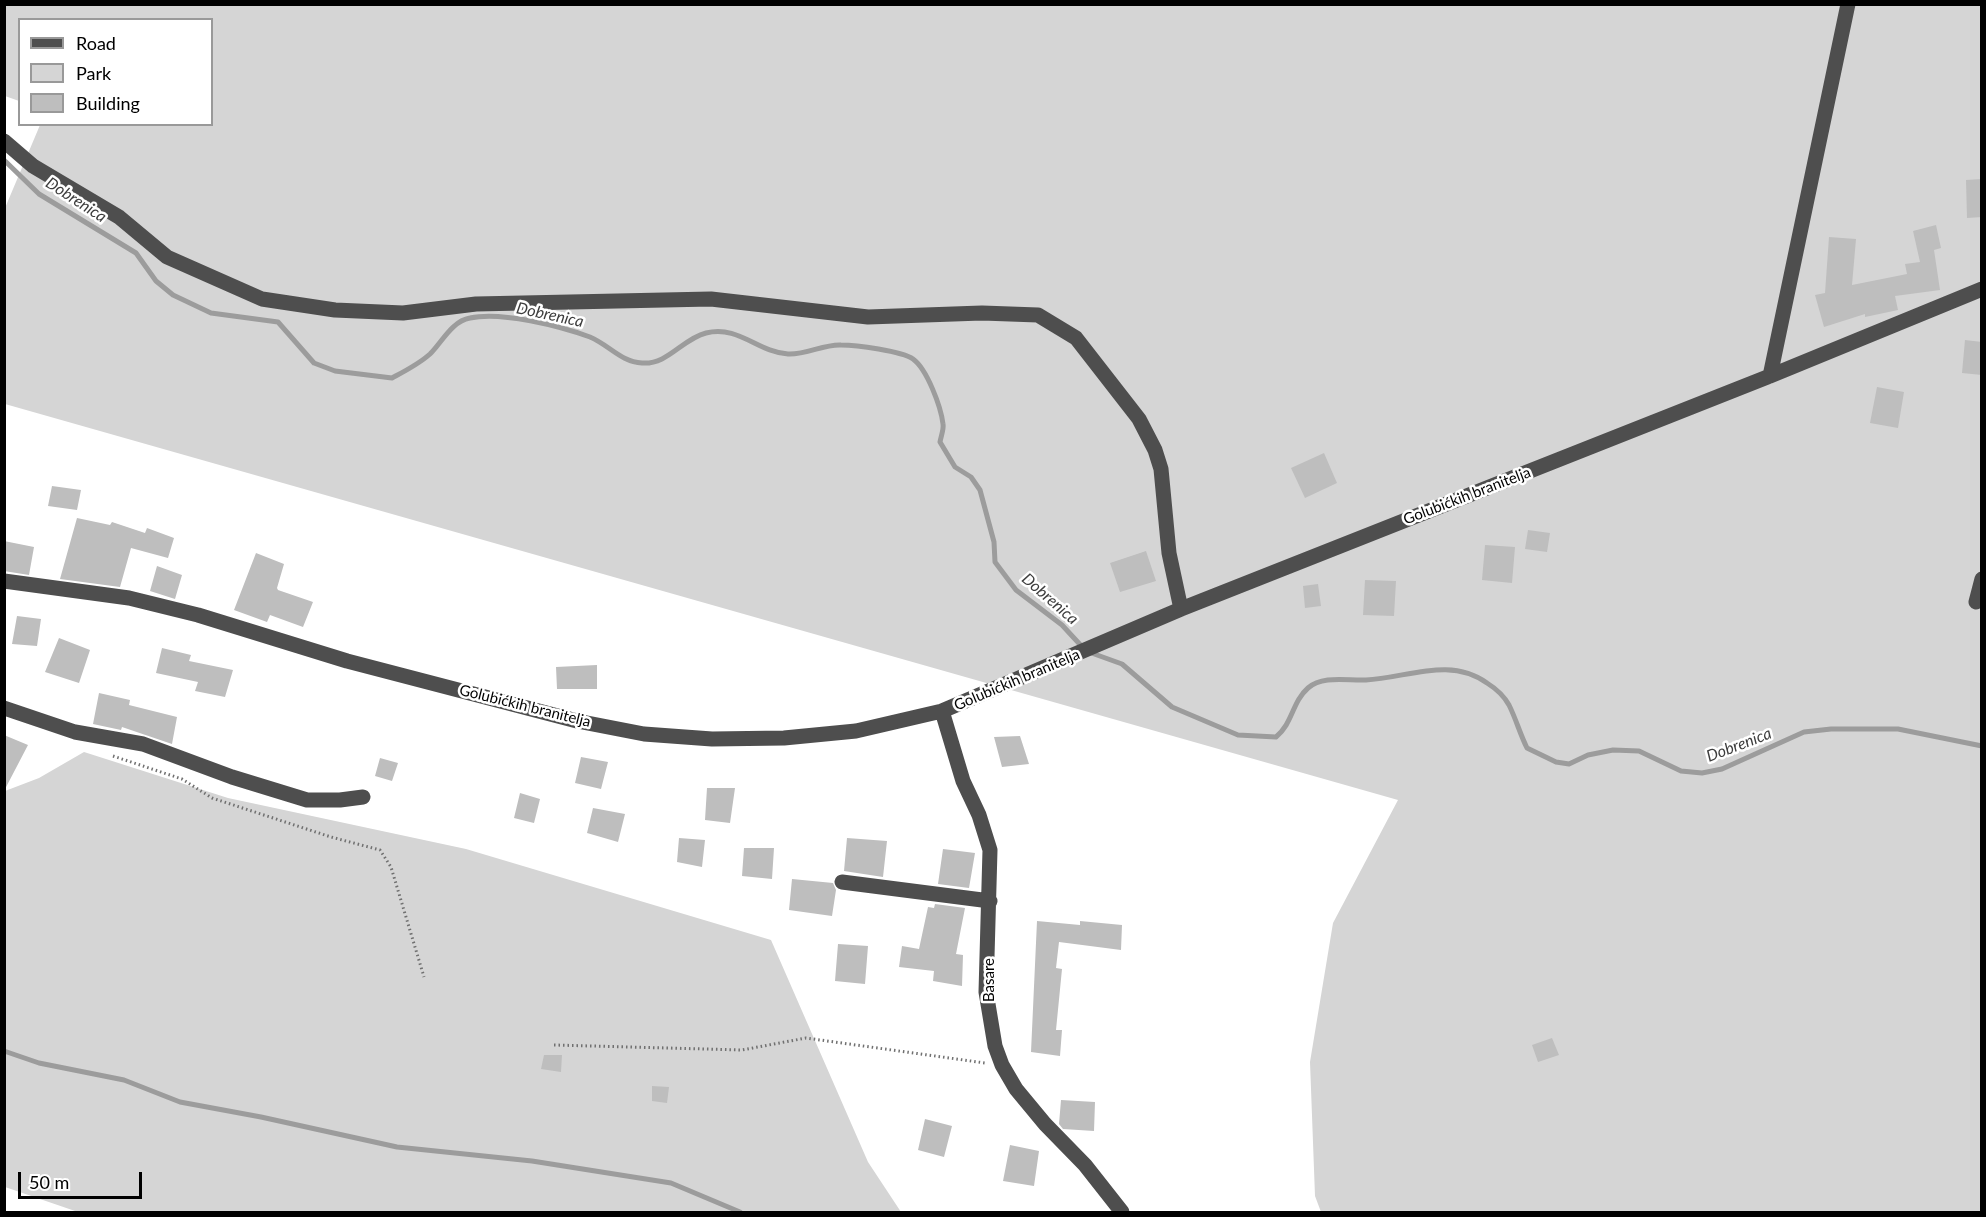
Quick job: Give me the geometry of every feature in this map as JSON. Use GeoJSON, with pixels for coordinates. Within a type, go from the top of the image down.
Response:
{"type":"FeatureCollection","features":[{"type":"Feature","properties":{"kind":"street"},"geometry":{"type":"LineString","coordinates":[[1770,376],[1848,4]]}},
{"type":"Feature","properties":{"kind":"street"},"geometry":{"type":"LineString","coordinates":[[4,141],[33,166],[119,217],[167,257],[262,299],[335,310],[403,313],[476,304],[711,299],[868,317],[982,313],[1038,315],[1076,338],[1139,419],[1155,450],[1161,469],[1169,553],[1181,609]]}},
{"type":"Feature","properties":{"kind":"street","name":"Golubićkih branitelja"},"geometry":{"type":"LineString","coordinates":[[4,581],[129,598],[198,615],[358,664],[577,721],[644,734],[712,739],[784,738],[856,731],[942,711],[1181,609],[1770,376],[1982,289]]}},
{"type":"Feature","properties":{"kind":"street"},"geometry":{"type":"LineString","coordinates":[[1976,602],[1982,579]]}},
{"type":"Feature","properties":{"kind":"street"},"geometry":{"type":"LineString","coordinates":[[4,708],[75,732],[143,744],[232,777],[307,800],[363,797]]}},
{"type":"Feature","properties":{"kind":"street","name":"Basare"},"geometry":{"type":"LineString","coordinates":[[942,711],[963,781],[979,816],[990,850],[986,992],[995,1046],[1002,1065],[1016,1089],[1045,1124],[1085,1165],[1122,1212]]}},
{"type":"Feature","properties":{"kind":"street"},"geometry":{"type":"LineString","coordinates":[[842,882],[990,901]]}},
{"type":"Feature","properties":{"kind":"path"},"geometry":{"type":"LineString","coordinates":[[110,755],[183,779],[212,798],[331,837],[381,850],[391,867],[424,977]]}},
{"type":"Feature","properties":{"kind":"path"},"geometry":{"type":"LineString","coordinates":[[554,1045],[742,1050],[806,1038],[1002,1065]]}},
{"type":"Feature","properties":{"kind":"green space"},"geometry":{"type":"Polygon","coordinates":[[[5,4],[1981,5],[1981,1212],[1321,1212],[1315,1196],[1310,1062],[1333,923],[1398,800],[5,404],[5,208],[40,126],[213,126],[213,18],[18,18],[18,101],[5,96],[5,4]]]}},
{"type":"Feature","properties":{"kind":"green space"},"geometry":{"type":"Polygon","coordinates":[[[84,752],[228,798],[466,849],[771,940],[868,1162],[901,1212],[78,1212],[5,1187],[5,791],[39,778],[84,752]]]}},
{"type":"Feature","properties":{"kind":"building"},"geometry":{"type":"Polygon","coordinates":[[[1982,179],[1982,217],[1967,218],[1966,180],[1982,179]]]}},
{"type":"Feature","properties":{"kind":"building"},"geometry":{"type":"Polygon","coordinates":[[[1936,225],[1941,248],[1934,250],[1940,290],[1895,296],[1898,310],[1865,317],[1865,314],[1824,327],[1815,295],[1825,293],[1829,237],[1856,239],[1852,285],[1907,274],[1905,264],[1920,262],[1913,231],[1936,225]]]}},
{"type":"Feature","properties":{"kind":"building"},"geometry":{"type":"Polygon","coordinates":[[[1965,340],[1982,342],[1982,375],[1962,373],[1965,340]]]}},
{"type":"Feature","properties":{"kind":"building"},"geometry":{"type":"Polygon","coordinates":[[[1877,387],[1904,392],[1898,428],[1870,423],[1877,387]]]}},
{"type":"Feature","properties":{"kind":"building"},"geometry":{"type":"Polygon","coordinates":[[[1324,453],[1337,483],[1305,498],[1291,468],[1324,453]]]}},
{"type":"Feature","properties":{"kind":"building"},"geometry":{"type":"Polygon","coordinates":[[[52,486],[81,490],[77,510],[48,506],[52,486]]]}},
{"type":"Feature","properties":{"kind":"building"},"geometry":{"type":"Polygon","coordinates":[[[77,518],[110,525],[112,522],[145,533],[147,528],[174,538],[168,558],[131,548],[120,587],[60,579],[77,518]]]}},
{"type":"Feature","properties":{"kind":"building"},"geometry":{"type":"Polygon","coordinates":[[[1528,530],[1550,533],[1547,552],[1525,549],[1528,530]]]}},
{"type":"Feature","properties":{"kind":"building"},"geometry":{"type":"Polygon","coordinates":[[[4,541],[34,547],[29,575],[4,571],[4,541]]]}},
{"type":"Feature","properties":{"kind":"building"},"geometry":{"type":"Polygon","coordinates":[[[1485,545],[1515,547],[1512,583],[1482,580],[1485,545]]]}},
{"type":"Feature","properties":{"kind":"building"},"geometry":{"type":"Polygon","coordinates":[[[1146,551],[1156,581],[1120,592],[1110,563],[1146,551]]]}},
{"type":"Feature","properties":{"kind":"building"},"geometry":{"type":"Polygon","coordinates":[[[256,553],[284,564],[278,590],[313,602],[303,627],[270,615],[267,622],[234,610],[256,553]]]}},
{"type":"Feature","properties":{"kind":"building"},"geometry":{"type":"Polygon","coordinates":[[[157,566],[182,575],[175,599],[150,591],[157,566]]]}},
{"type":"Feature","properties":{"kind":"building"},"geometry":{"type":"Polygon","coordinates":[[[1365,580],[1396,581],[1394,616],[1363,615],[1365,580]]]}},
{"type":"Feature","properties":{"kind":"building"},"geometry":{"type":"Polygon","coordinates":[[[1318,584],[1321,606],[1305,608],[1303,586],[1318,584]]]}},
{"type":"Feature","properties":{"kind":"building"},"geometry":{"type":"Polygon","coordinates":[[[17,616],[41,619],[37,646],[12,644],[17,616]]]}},
{"type":"Feature","properties":{"kind":"building"},"geometry":{"type":"Polygon","coordinates":[[[59,638],[90,650],[79,683],[45,672],[59,638]]]}},
{"type":"Feature","properties":{"kind":"building"},"geometry":{"type":"Polygon","coordinates":[[[162,648],[191,655],[189,661],[233,670],[225,697],[195,691],[198,682],[156,673],[162,648]]]}},
{"type":"Feature","properties":{"kind":"building"},"geometry":{"type":"Polygon","coordinates":[[[597,665],[597,689],[557,689],[556,667],[597,665]]]}},
{"type":"Feature","properties":{"kind":"building"},"geometry":{"type":"Polygon","coordinates":[[[99,693],[130,700],[129,705],[177,717],[172,744],[122,727],[121,730],[93,724],[99,693]]]}},
{"type":"Feature","properties":{"kind":"building"},"geometry":{"type":"Polygon","coordinates":[[[4,735],[28,745],[4,791],[4,735]]]}},
{"type":"Feature","properties":{"kind":"building"},"geometry":{"type":"Polygon","coordinates":[[[1020,736],[1029,764],[1002,767],[994,737],[1020,736]]]}},
{"type":"Feature","properties":{"kind":"building"},"geometry":{"type":"Polygon","coordinates":[[[581,757],[608,762],[601,789],[575,783],[581,757]]]}},
{"type":"Feature","properties":{"kind":"building"},"geometry":{"type":"Polygon","coordinates":[[[380,758],[398,763],[392,781],[375,776],[380,758]]]}},
{"type":"Feature","properties":{"kind":"building"},"geometry":{"type":"Polygon","coordinates":[[[707,788],[735,788],[730,823],[705,820],[707,788]]]}},
{"type":"Feature","properties":{"kind":"building"},"geometry":{"type":"Polygon","coordinates":[[[520,793],[540,799],[534,823],[514,818],[520,793]]]}},
{"type":"Feature","properties":{"kind":"building"},"geometry":{"type":"Polygon","coordinates":[[[593,808],[625,814],[618,842],[587,833],[593,808]]]}},
{"type":"Feature","properties":{"kind":"building"},"geometry":{"type":"Polygon","coordinates":[[[679,838],[705,840],[702,867],[677,862],[679,838]]]}},
{"type":"Feature","properties":{"kind":"building"},"geometry":{"type":"Polygon","coordinates":[[[847,838],[887,841],[883,877],[844,871],[847,838]]]}},
{"type":"Feature","properties":{"kind":"building"},"geometry":{"type":"Polygon","coordinates":[[[744,848],[774,848],[772,879],[742,876],[744,848]]]}},
{"type":"Feature","properties":{"kind":"building"},"geometry":{"type":"Polygon","coordinates":[[[943,849],[975,853],[969,888],[938,884],[943,849]]]}},
{"type":"Feature","properties":{"kind":"building"},"geometry":{"type":"Polygon","coordinates":[[[792,879],[833,883],[836,890],[832,916],[789,910],[792,879]]]}},
{"type":"Feature","properties":{"kind":"building"},"geometry":{"type":"Polygon","coordinates":[[[935,904],[965,908],[956,954],[963,955],[962,986],[933,981],[934,971],[899,967],[902,946],[919,949],[928,907],[934,908],[935,904]]]}},
{"type":"Feature","properties":{"kind":"building"},"geometry":{"type":"Polygon","coordinates":[[[1037,921],[1080,925],[1080,921],[1122,925],[1121,950],[1059,942],[1056,968],[1062,969],[1056,1030],[1062,1030],[1060,1056],[1031,1052],[1037,921]]]}},
{"type":"Feature","properties":{"kind":"building"},"geometry":{"type":"Polygon","coordinates":[[[838,944],[868,946],[865,984],[835,981],[838,944]]]}},
{"type":"Feature","properties":{"kind":"building"},"geometry":{"type":"Polygon","coordinates":[[[1552,1038],[1559,1055],[1538,1062],[1532,1045],[1552,1038]]]}},
{"type":"Feature","properties":{"kind":"building"},"geometry":{"type":"Polygon","coordinates":[[[544,1055],[562,1055],[561,1072],[541,1069],[544,1055]]]}},
{"type":"Feature","properties":{"kind":"building"},"geometry":{"type":"Polygon","coordinates":[[[652,1086],[669,1087],[667,1103],[652,1101],[652,1086]]]}},
{"type":"Feature","properties":{"kind":"building"},"geometry":{"type":"Polygon","coordinates":[[[1061,1100],[1095,1102],[1094,1131],[1063,1129],[1059,1124],[1061,1100]]]}},
{"type":"Feature","properties":{"kind":"building"},"geometry":{"type":"Polygon","coordinates":[[[925,1119],[952,1126],[944,1157],[918,1150],[925,1119]]]}},
{"type":"Feature","properties":{"kind":"building"},"geometry":{"type":"Polygon","coordinates":[[[1010,1145],[1039,1151],[1034,1186],[1003,1181],[1010,1145]]]}},
{"type":"Feature","properties":{"kind":"waterway","name":"Dobrenica"},"geometry":{"type":"LineString","coordinates":[[4,160],[39,194],[136,253],[156,281],[173,295],[211,313],[278,322],[314,363],[335,371],[392,378],[426,358],[458,323],[483,316],[514,318],[563,328],[597,340],[628,360],[642,363],[660,360],[697,336],[718,332],[738,336],[767,349],[788,354],[841,345],[878,349],[907,356],[913,359],[923,371],[936,399],[943,426],[940,442],[955,467],[971,477],[980,490],[994,542],[995,562],[1016,590],[1062,625],[1086,651],[1122,664],[1172,707],[1238,735],[1276,737],[1286,725],[1303,694],[1308,688],[1321,681],[1366,680],[1443,670],[1473,675],[1493,687],[1509,705],[1527,748],[1556,762],[1569,764],[1588,755],[1613,750],[1639,751],[1681,771],[1702,773],[1722,769],[1804,732],[1831,729],[1898,729],[1982,746]]}},
{"type":"Feature","properties":{"kind":"waterway"},"geometry":{"type":"LineString","coordinates":[[4,1051],[39,1063],[124,1080],[180,1102],[397,1147],[532,1161],[671,1183],[740,1212]]}}]}
